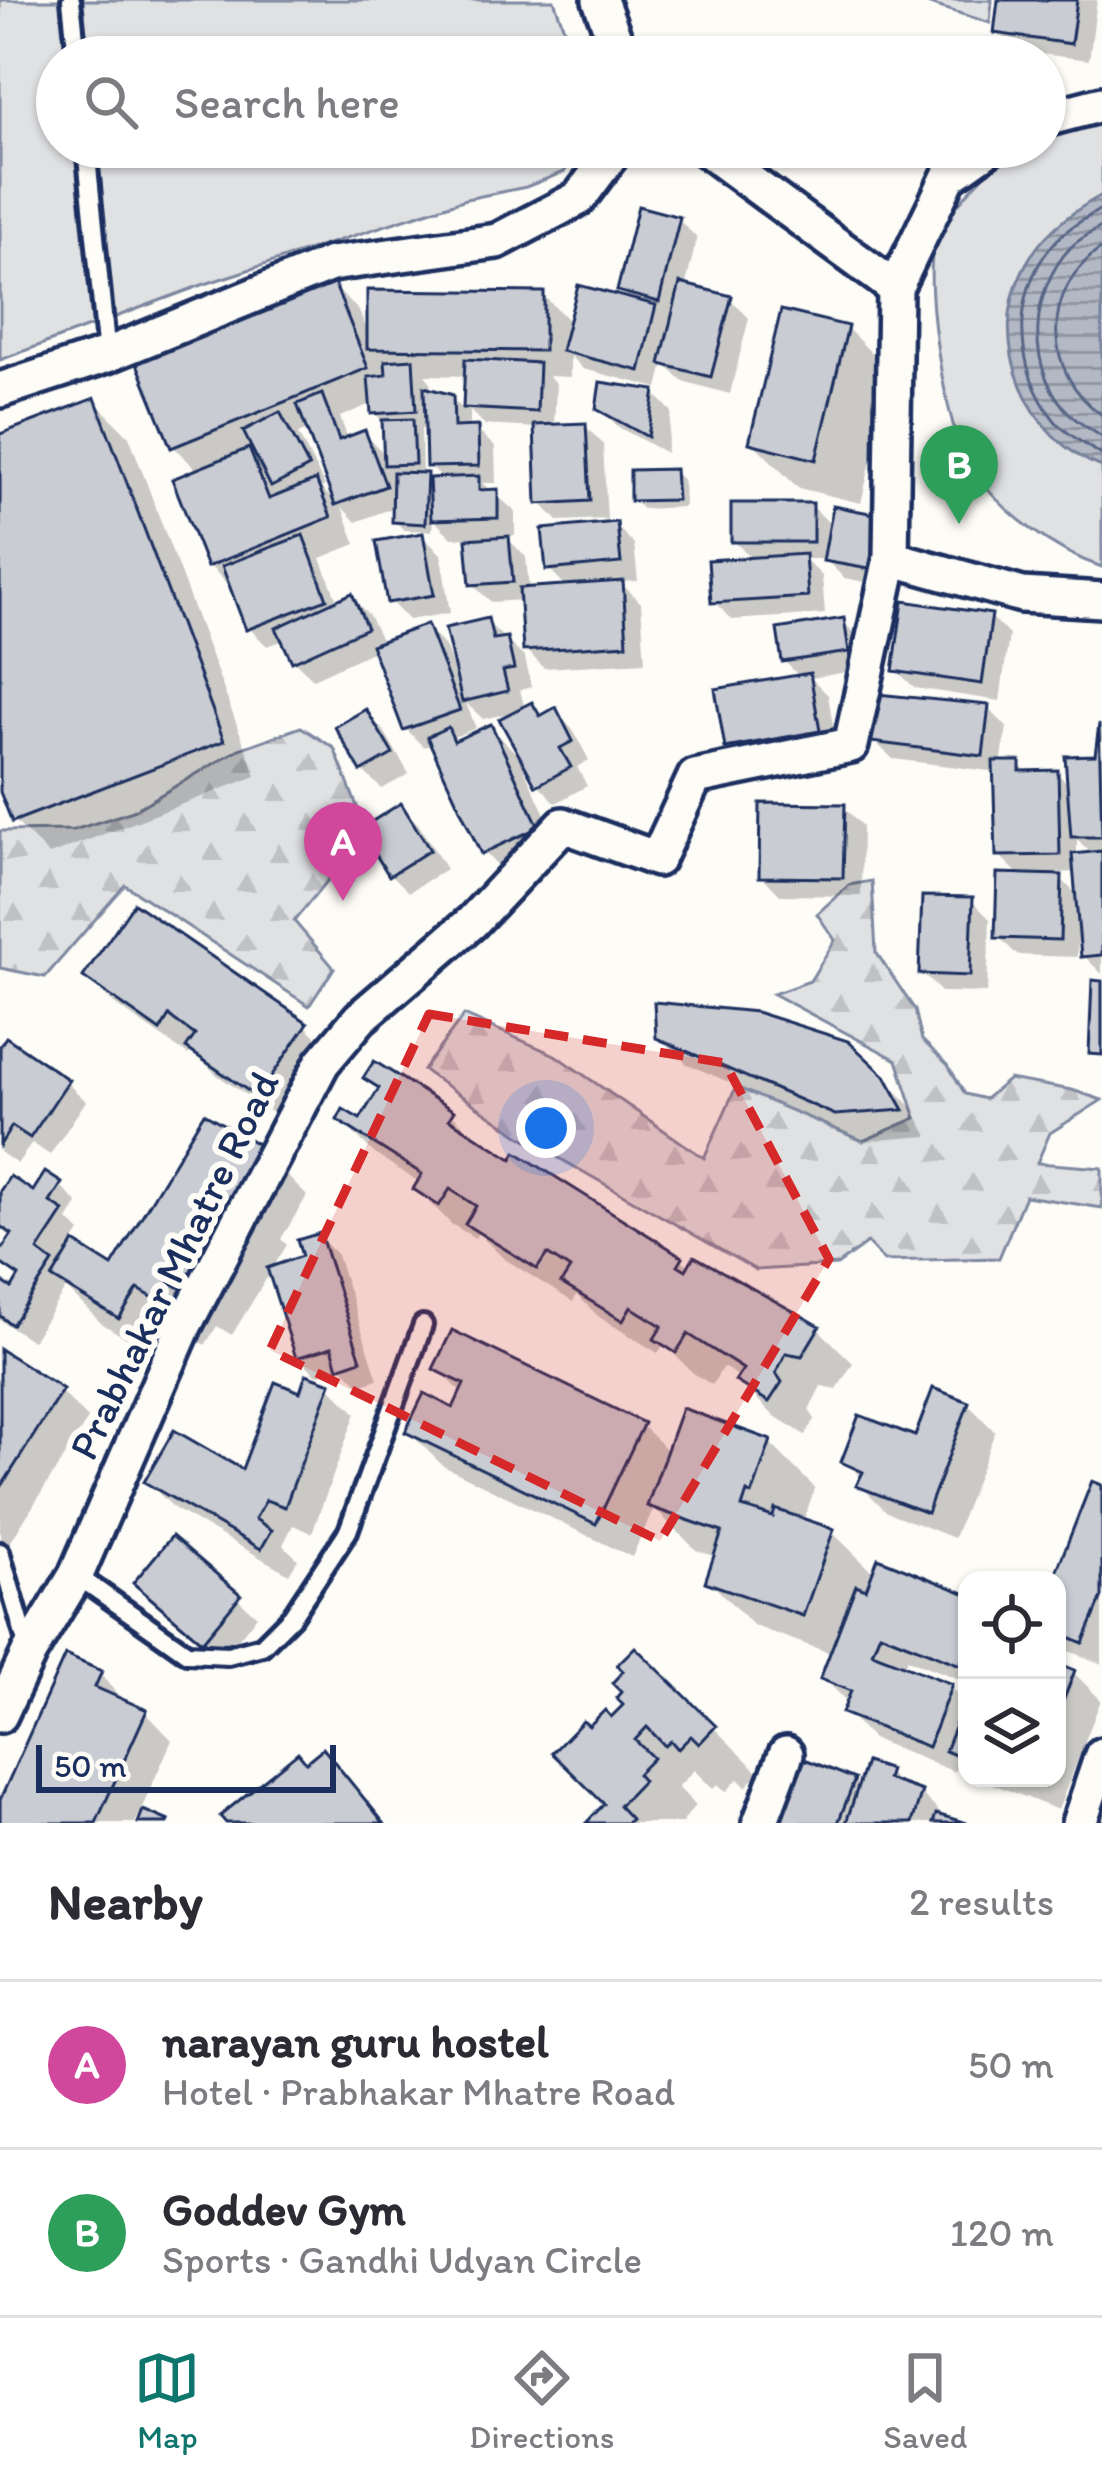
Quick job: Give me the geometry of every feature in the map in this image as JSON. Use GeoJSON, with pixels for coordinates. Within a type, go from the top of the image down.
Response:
{"type":"FeatureCollection","features":[{"type":"Feature","properties":{"kind":"street"},"geometry":{"type":"LineString","coordinates":[[600,0],[613,36]]}},
{"type":"Feature","properties":{"kind":"street"},"geometry":{"type":"LineString","coordinates":[[1066,113],[1102,104]]}},
{"type":"Feature","properties":{"kind":"street"},"geometry":{"type":"LineString","coordinates":[[0,390],[107,355],[331,264],[497,241],[578,199],[601,168]]}},
{"type":"Feature","properties":{"kind":"street"},"geometry":{"type":"LineString","coordinates":[[732,168],[895,288]]}},
{"type":"Feature","properties":{"kind":"street"},"geometry":{"type":"LineString","coordinates":[[960,168],[949,176],[895,288],[891,558],[1022,595],[1102,600]]}},
{"type":"Feature","properties":{"kind":"street","name":"Prabhakar Mhatre Road"},"geometry":{"type":"LineString","coordinates":[[0,1715],[29,1653],[76,1574],[185,1324],[322,1063],[360,1018],[472,922],[562,825],[657,859],[695,777],[851,745],[891,558]]}},
{"type":"Feature","properties":{"kind":"street"},"geometry":{"type":"LineString","coordinates":[[760,1823],[786,1754]]}},
{"type":"Feature","properties":{"kind":"street"},"geometry":{"type":"LineString","coordinates":[[1079,1823],[1102,1755]]}},
{"type":"Feature","properties":{"kind":"lane"},"geometry":{"type":"LineString","coordinates":[[71,0],[75,36]]}},
{"type":"Feature","properties":{"kind":"lane"},"geometry":{"type":"LineString","coordinates":[[88,168],[107,355]]}},
{"type":"Feature","properties":{"kind":"lane"},"geometry":{"type":"LineString","coordinates":[[76,1574],[187,1653],[228,1655],[262,1646],[292,1616],[347,1532],[422,1325]]}},
{"type":"Feature","properties":{"kind":"lane"},"geometry":{"type":"LineString","coordinates":[[0,1552],[29,1653]]}},
{"type":"Feature","properties":{"kind":"highlighted area"},"geometry":{"type":"Polygon","coordinates":[[[429,1014],[725,1063],[829,1259],[660,1541],[270,1350],[429,1014]]]}},
{"type":"Feature","properties":{"kind":"green space"},"geometry":{"type":"Polygon","coordinates":[[[0,0],[554,0],[567,36],[36,36],[36,168],[567,168],[526,187],[466,199],[199,286],[0,360],[0,0]]]}},
{"type":"Feature","properties":{"kind":"green space"},"geometry":{"type":"Polygon","coordinates":[[[917,0],[992,0],[990,23],[917,0]]]}},
{"type":"Feature","properties":{"kind":"green space"},"geometry":{"type":"Polygon","coordinates":[[[1102,112],[1102,567],[1029,528],[971,469],[953,425],[934,324],[931,264],[934,244],[947,220],[993,168],[1066,168],[1066,123],[1102,112]]]}},
{"type":"Feature","properties":{"kind":"green space"},"geometry":{"type":"Polygon","coordinates":[[[301,727],[334,748],[358,809],[343,862],[294,921],[334,968],[309,1006],[125,885],[45,977],[0,968],[0,831],[74,830],[133,811],[239,749],[301,727]]]}},
{"type":"Feature","properties":{"kind":"green space"},"geometry":{"type":"Polygon","coordinates":[[[872,881],[876,952],[915,1010],[922,1040],[948,1065],[965,1094],[985,1099],[1009,1079],[1102,1100],[1050,1133],[1037,1163],[1102,1168],[1102,1208],[1025,1196],[999,1258],[884,1261],[867,1243],[837,1265],[756,1270],[522,1137],[423,1070],[464,1015],[555,1055],[704,1158],[736,1087],[863,1141],[916,1118],[897,1060],[773,994],[810,981],[835,940],[817,914],[849,885],[872,881]]]}},
{"type":"Feature","properties":{"kind":"water"},"geometry":{"type":"Polygon","coordinates":[[[1102,195],[1102,467],[1053,436],[1035,413],[1012,358],[1009,329],[1012,300],[1037,247],[1067,218],[1102,195]]]}},
{"type":"Feature","properties":{"kind":"building"},"geometry":{"type":"Polygon","coordinates":[[[998,0],[1077,0],[1071,44],[1066,43],[1066,36],[994,33],[998,0]]]}},
{"type":"Feature","properties":{"kind":"building"},"geometry":{"type":"Polygon","coordinates":[[[638,206],[680,217],[659,302],[617,291],[638,206]]]}},
{"type":"Feature","properties":{"kind":"building"},"geometry":{"type":"Polygon","coordinates":[[[333,280],[368,368],[171,448],[136,361],[333,280]]]}},
{"type":"Feature","properties":{"kind":"building"},"geometry":{"type":"Polygon","coordinates":[[[680,283],[732,296],[711,377],[660,364],[680,283]]]}},
{"type":"Feature","properties":{"kind":"building"},"geometry":{"type":"Polygon","coordinates":[[[578,285],[656,305],[640,371],[561,351],[578,285]]]}},
{"type":"Feature","properties":{"kind":"building"},"geometry":{"type":"Polygon","coordinates":[[[367,290],[544,292],[544,351],[367,349],[367,290]]]}},
{"type":"Feature","properties":{"kind":"building"},"geometry":{"type":"Polygon","coordinates":[[[781,310],[848,326],[816,460],[749,443],[781,310]]]}},
{"type":"Feature","properties":{"kind":"building"},"geometry":{"type":"Polygon","coordinates":[[[413,359],[416,411],[371,414],[368,377],[386,375],[385,361],[413,359]]]}},
{"type":"Feature","properties":{"kind":"building"},"geometry":{"type":"Polygon","coordinates":[[[465,359],[539,363],[537,412],[463,408],[465,359]]]}},
{"type":"Feature","properties":{"kind":"building"},"geometry":{"type":"Polygon","coordinates":[[[600,382],[655,390],[648,437],[596,409],[600,382]]]}},
{"type":"Feature","properties":{"kind":"building"},"geometry":{"type":"Polygon","coordinates":[[[424,387],[453,395],[454,427],[478,426],[479,466],[426,467],[424,387]]]}},
{"type":"Feature","properties":{"kind":"building"},"geometry":{"type":"Polygon","coordinates":[[[322,394],[339,440],[365,430],[386,486],[335,505],[297,404],[322,394]]]}},
{"type":"Feature","properties":{"kind":"building"},"geometry":{"type":"Polygon","coordinates":[[[95,398],[224,741],[12,822],[0,792],[0,434],[95,398]]]}},
{"type":"Feature","properties":{"kind":"building"},"geometry":{"type":"Polygon","coordinates":[[[280,412],[309,467],[271,487],[243,431],[280,412]]]}},
{"type":"Feature","properties":{"kind":"building"},"geometry":{"type":"Polygon","coordinates":[[[413,419],[415,464],[384,465],[382,420],[413,419]]]}},
{"type":"Feature","properties":{"kind":"building"},"geometry":{"type":"Polygon","coordinates":[[[586,423],[590,501],[537,504],[534,425],[586,423]]]}},
{"type":"Feature","properties":{"kind":"building"},"geometry":{"type":"Polygon","coordinates":[[[249,448],[269,499],[316,480],[331,517],[207,567],[172,479],[249,448]]]}},
{"type":"Feature","properties":{"kind":"building"},"geometry":{"type":"Polygon","coordinates":[[[675,469],[677,500],[630,501],[630,470],[675,469]]]}},
{"type":"Feature","properties":{"kind":"building"},"geometry":{"type":"Polygon","coordinates":[[[393,472],[427,473],[425,524],[392,522],[393,472]]]}},
{"type":"Feature","properties":{"kind":"building"},"geometry":{"type":"Polygon","coordinates":[[[479,476],[479,490],[498,489],[498,518],[431,520],[429,478],[479,476]]]}},
{"type":"Feature","properties":{"kind":"building"},"geometry":{"type":"Polygon","coordinates":[[[731,503],[813,503],[813,542],[731,542],[731,503]]]}},
{"type":"Feature","properties":{"kind":"building"},"geometry":{"type":"Polygon","coordinates":[[[833,506],[880,515],[869,569],[823,561],[833,506]]]}},
{"type":"Feature","properties":{"kind":"building"},"geometry":{"type":"Polygon","coordinates":[[[617,522],[621,563],[546,570],[542,529],[617,522]]]}},
{"type":"Feature","properties":{"kind":"building"},"geometry":{"type":"Polygon","coordinates":[[[423,533],[434,595],[387,603],[376,541],[423,533]]]}},
{"type":"Feature","properties":{"kind":"building"},"geometry":{"type":"Polygon","coordinates":[[[303,535],[327,599],[246,630],[222,566],[303,535]]]}},
{"type":"Feature","properties":{"kind":"building"},"geometry":{"type":"Polygon","coordinates":[[[509,536],[513,582],[470,585],[466,539],[509,536]]]}},
{"type":"Feature","properties":{"kind":"building"},"geometry":{"type":"Polygon","coordinates":[[[805,554],[808,597],[711,603],[708,560],[805,554]]]}},
{"type":"Feature","properties":{"kind":"building"},"geometry":{"type":"Polygon","coordinates":[[[623,581],[627,644],[523,651],[519,588],[623,581]]]}},
{"type":"Feature","properties":{"kind":"building"},"geometry":{"type":"Polygon","coordinates":[[[352,593],[367,628],[292,662],[276,628],[352,593]]]}},
{"type":"Feature","properties":{"kind":"building"},"geometry":{"type":"Polygon","coordinates":[[[903,601],[992,614],[982,684],[893,671],[903,601]]]}},
{"type":"Feature","properties":{"kind":"building"},"geometry":{"type":"Polygon","coordinates":[[[488,618],[493,639],[507,637],[514,669],[503,671],[508,691],[462,702],[445,628],[488,618]]]}},
{"type":"Feature","properties":{"kind":"building"},"geometry":{"type":"Polygon","coordinates":[[[844,618],[849,652],[782,662],[777,629],[844,618]]]}},
{"type":"Feature","properties":{"kind":"building"},"geometry":{"type":"Polygon","coordinates":[[[427,624],[460,710],[403,730],[371,645],[427,624]]]}},
{"type":"Feature","properties":{"kind":"building"},"geometry":{"type":"Polygon","coordinates":[[[810,673],[820,731],[725,748],[715,689],[810,673]]]}},
{"type":"Feature","properties":{"kind":"building"},"geometry":{"type":"Polygon","coordinates":[[[877,694],[989,705],[983,756],[871,742],[877,694]]]}},
{"type":"Feature","properties":{"kind":"building"},"geometry":{"type":"Polygon","coordinates":[[[532,702],[540,716],[556,707],[573,741],[560,748],[571,767],[536,786],[499,719],[532,702]]]}},
{"type":"Feature","properties":{"kind":"building"},"geometry":{"type":"Polygon","coordinates":[[[366,709],[393,754],[361,772],[335,727],[366,709]]]}},
{"type":"Feature","properties":{"kind":"building"},"geometry":{"type":"Polygon","coordinates":[[[491,724],[539,827],[481,854],[427,737],[448,727],[454,741],[491,724]]]}},
{"type":"Feature","properties":{"kind":"building"},"geometry":{"type":"Polygon","coordinates":[[[1099,724],[1102,837],[1071,837],[1065,756],[1095,755],[1099,724]]]}},
{"type":"Feature","properties":{"kind":"building"},"geometry":{"type":"Polygon","coordinates":[[[993,761],[1020,761],[1020,771],[1058,770],[1060,855],[996,856],[993,761]]]}},
{"type":"Feature","properties":{"kind":"building"},"geometry":{"type":"Polygon","coordinates":[[[401,803],[430,850],[389,876],[360,829],[401,803]]]}},
{"type":"Feature","properties":{"kind":"building"},"geometry":{"type":"Polygon","coordinates":[[[760,803],[845,804],[843,878],[759,877],[760,803]]]}},
{"type":"Feature","properties":{"kind":"building"},"geometry":{"type":"Polygon","coordinates":[[[1102,851],[1102,955],[1081,957],[1072,854],[1102,851]]]}},
{"type":"Feature","properties":{"kind":"building"},"geometry":{"type":"Polygon","coordinates":[[[997,873],[1062,875],[1060,940],[995,938],[997,873]]]}},
{"type":"Feature","properties":{"kind":"building"},"geometry":{"type":"Polygon","coordinates":[[[922,896],[973,897],[970,976],[919,974],[922,896]]]}},
{"type":"Feature","properties":{"kind":"building"},"geometry":{"type":"Polygon","coordinates":[[[134,903],[308,1023],[257,1097],[186,1048],[195,1035],[169,1016],[160,1031],[83,977],[134,903]]]}},
{"type":"Feature","properties":{"kind":"building"},"geometry":{"type":"Polygon","coordinates":[[[1092,980],[1102,981],[1102,1055],[1089,1054],[1092,980]]]}},
{"type":"Feature","properties":{"kind":"building"},"geometry":{"type":"Polygon","coordinates":[[[654,1002],[756,1012],[848,1041],[885,1076],[904,1110],[835,1115],[656,1038],[654,1002]]]}},
{"type":"Feature","properties":{"kind":"building"},"geometry":{"type":"Polygon","coordinates":[[[6,1037],[69,1080],[30,1138],[12,1126],[0,1145],[0,1046],[6,1037]]]}},
{"type":"Feature","properties":{"kind":"building"},"geometry":{"type":"Polygon","coordinates":[[[374,1061],[454,1111],[449,1119],[512,1159],[516,1152],[683,1257],[678,1265],[686,1270],[694,1256],[820,1326],[802,1356],[786,1353],[776,1373],[782,1382],[769,1402],[735,1381],[743,1369],[688,1334],[676,1353],[654,1339],[662,1326],[631,1307],[623,1321],[561,1283],[570,1269],[547,1254],[537,1269],[465,1224],[476,1206],[450,1189],[439,1206],[413,1189],[422,1174],[337,1120],[343,1109],[360,1119],[379,1088],[363,1078],[374,1061]]]}},
{"type":"Feature","properties":{"kind":"building"},"geometry":{"type":"Polygon","coordinates":[[[204,1113],[264,1148],[186,1292],[170,1282],[159,1301],[138,1289],[119,1319],[52,1278],[74,1242],[112,1266],[204,1113]]]}},
{"type":"Feature","properties":{"kind":"building"},"geometry":{"type":"Polygon","coordinates":[[[45,1172],[62,1183],[50,1202],[64,1211],[38,1251],[53,1262],[12,1325],[0,1316],[0,1280],[12,1288],[19,1276],[0,1263],[0,1252],[12,1234],[0,1226],[0,1191],[10,1176],[33,1191],[45,1172]]]}},
{"type":"Feature","properties":{"kind":"building"},"geometry":{"type":"Polygon","coordinates":[[[320,1233],[361,1360],[338,1368],[332,1347],[296,1358],[267,1268],[302,1256],[297,1240],[320,1233]]]}},
{"type":"Feature","properties":{"kind":"building"},"geometry":{"type":"Polygon","coordinates":[[[452,1330],[644,1423],[596,1524],[405,1432],[424,1393],[453,1408],[464,1384],[433,1369],[452,1330]]]}},
{"type":"Feature","properties":{"kind":"building"},"geometry":{"type":"Polygon","coordinates":[[[0,1349],[63,1389],[0,1489],[0,1349]]]}},
{"type":"Feature","properties":{"kind":"building"},"geometry":{"type":"Polygon","coordinates":[[[306,1374],[331,1383],[285,1507],[266,1500],[255,1519],[272,1530],[261,1549],[144,1482],[174,1430],[242,1469],[275,1382],[300,1392],[306,1374]]]}},
{"type":"Feature","properties":{"kind":"building"},"geometry":{"type":"Polygon","coordinates":[[[933,1388],[969,1402],[927,1513],[856,1486],[863,1472],[841,1462],[859,1415],[915,1436],[933,1388]]]}},
{"type":"Feature","properties":{"kind":"building"},"geometry":{"type":"Polygon","coordinates":[[[682,1408],[771,1440],[752,1495],[747,1492],[742,1507],[773,1517],[775,1509],[834,1529],[803,1616],[705,1582],[722,1532],[647,1506],[682,1408]]]}},
{"type":"Feature","properties":{"kind":"building"},"geometry":{"type":"Polygon","coordinates":[[[1092,1481],[1102,1485],[1102,1597],[1083,1643],[1066,1636],[1066,1571],[1057,1571],[1092,1481]]]}},
{"type":"Feature","properties":{"kind":"building"},"geometry":{"type":"Polygon","coordinates":[[[172,1536],[241,1595],[202,1642],[133,1583],[172,1536]]]}},
{"type":"Feature","properties":{"kind":"building"},"geometry":{"type":"Polygon","coordinates":[[[878,1558],[958,1590],[958,1664],[880,1633],[872,1653],[952,1684],[928,1747],[842,1713],[851,1691],[820,1679],[856,1585],[866,1589],[878,1558]]]}},
{"type":"Feature","properties":{"kind":"building"},"geometry":{"type":"Polygon","coordinates":[[[635,1647],[716,1726],[699,1744],[691,1736],[678,1749],[671,1741],[665,1746],[647,1727],[635,1740],[653,1758],[637,1774],[643,1781],[619,1806],[631,1819],[627,1823],[586,1823],[604,1804],[552,1753],[583,1721],[589,1726],[605,1710],[611,1717],[623,1705],[616,1698],[621,1692],[612,1683],[623,1671],[617,1665],[635,1647]]]}},
{"type":"Feature","properties":{"kind":"building"},"geometry":{"type":"Polygon","coordinates":[[[65,1655],[102,1671],[95,1687],[147,1710],[96,1823],[0,1823],[0,1800],[65,1655]]]}},
{"type":"Feature","properties":{"kind":"building"},"geometry":{"type":"Polygon","coordinates":[[[1066,1666],[1075,1670],[1066,1694],[1066,1666]]]}},
{"type":"Feature","properties":{"kind":"building"},"geometry":{"type":"Polygon","coordinates":[[[958,1718],[958,1756],[945,1751],[958,1718]]]}},
{"type":"Feature","properties":{"kind":"building"},"geometry":{"type":"Polygon","coordinates":[[[323,1748],[384,1823],[226,1823],[220,1816],[298,1752],[306,1762],[323,1748]]]}},
{"type":"Feature","properties":{"kind":"building"},"geometry":{"type":"Polygon","coordinates":[[[792,1754],[855,1779],[838,1823],[764,1823],[792,1754]]]}},
{"type":"Feature","properties":{"kind":"building"},"geometry":{"type":"Polygon","coordinates":[[[866,1762],[890,1770],[887,1779],[922,1791],[912,1823],[846,1823],[866,1762]]]}},
{"type":"Feature","properties":{"kind":"building"},"geometry":{"type":"Polygon","coordinates":[[[143,1810],[169,1821],[138,1823],[143,1810]]]}},
{"type":"Feature","properties":{"kind":"building"},"geometry":{"type":"Polygon","coordinates":[[[936,1814],[967,1823],[933,1823],[936,1814]]]}},
{"type":"Feature","properties":{"kind":"place","name":"Goddev Gym"},"geometry":{"type":"Point","coordinates":[959,524]}},
{"type":"Feature","properties":{"kind":"place","name":"narayan guru hostel"},"geometry":{"type":"Point","coordinates":[343,901]}}]}
